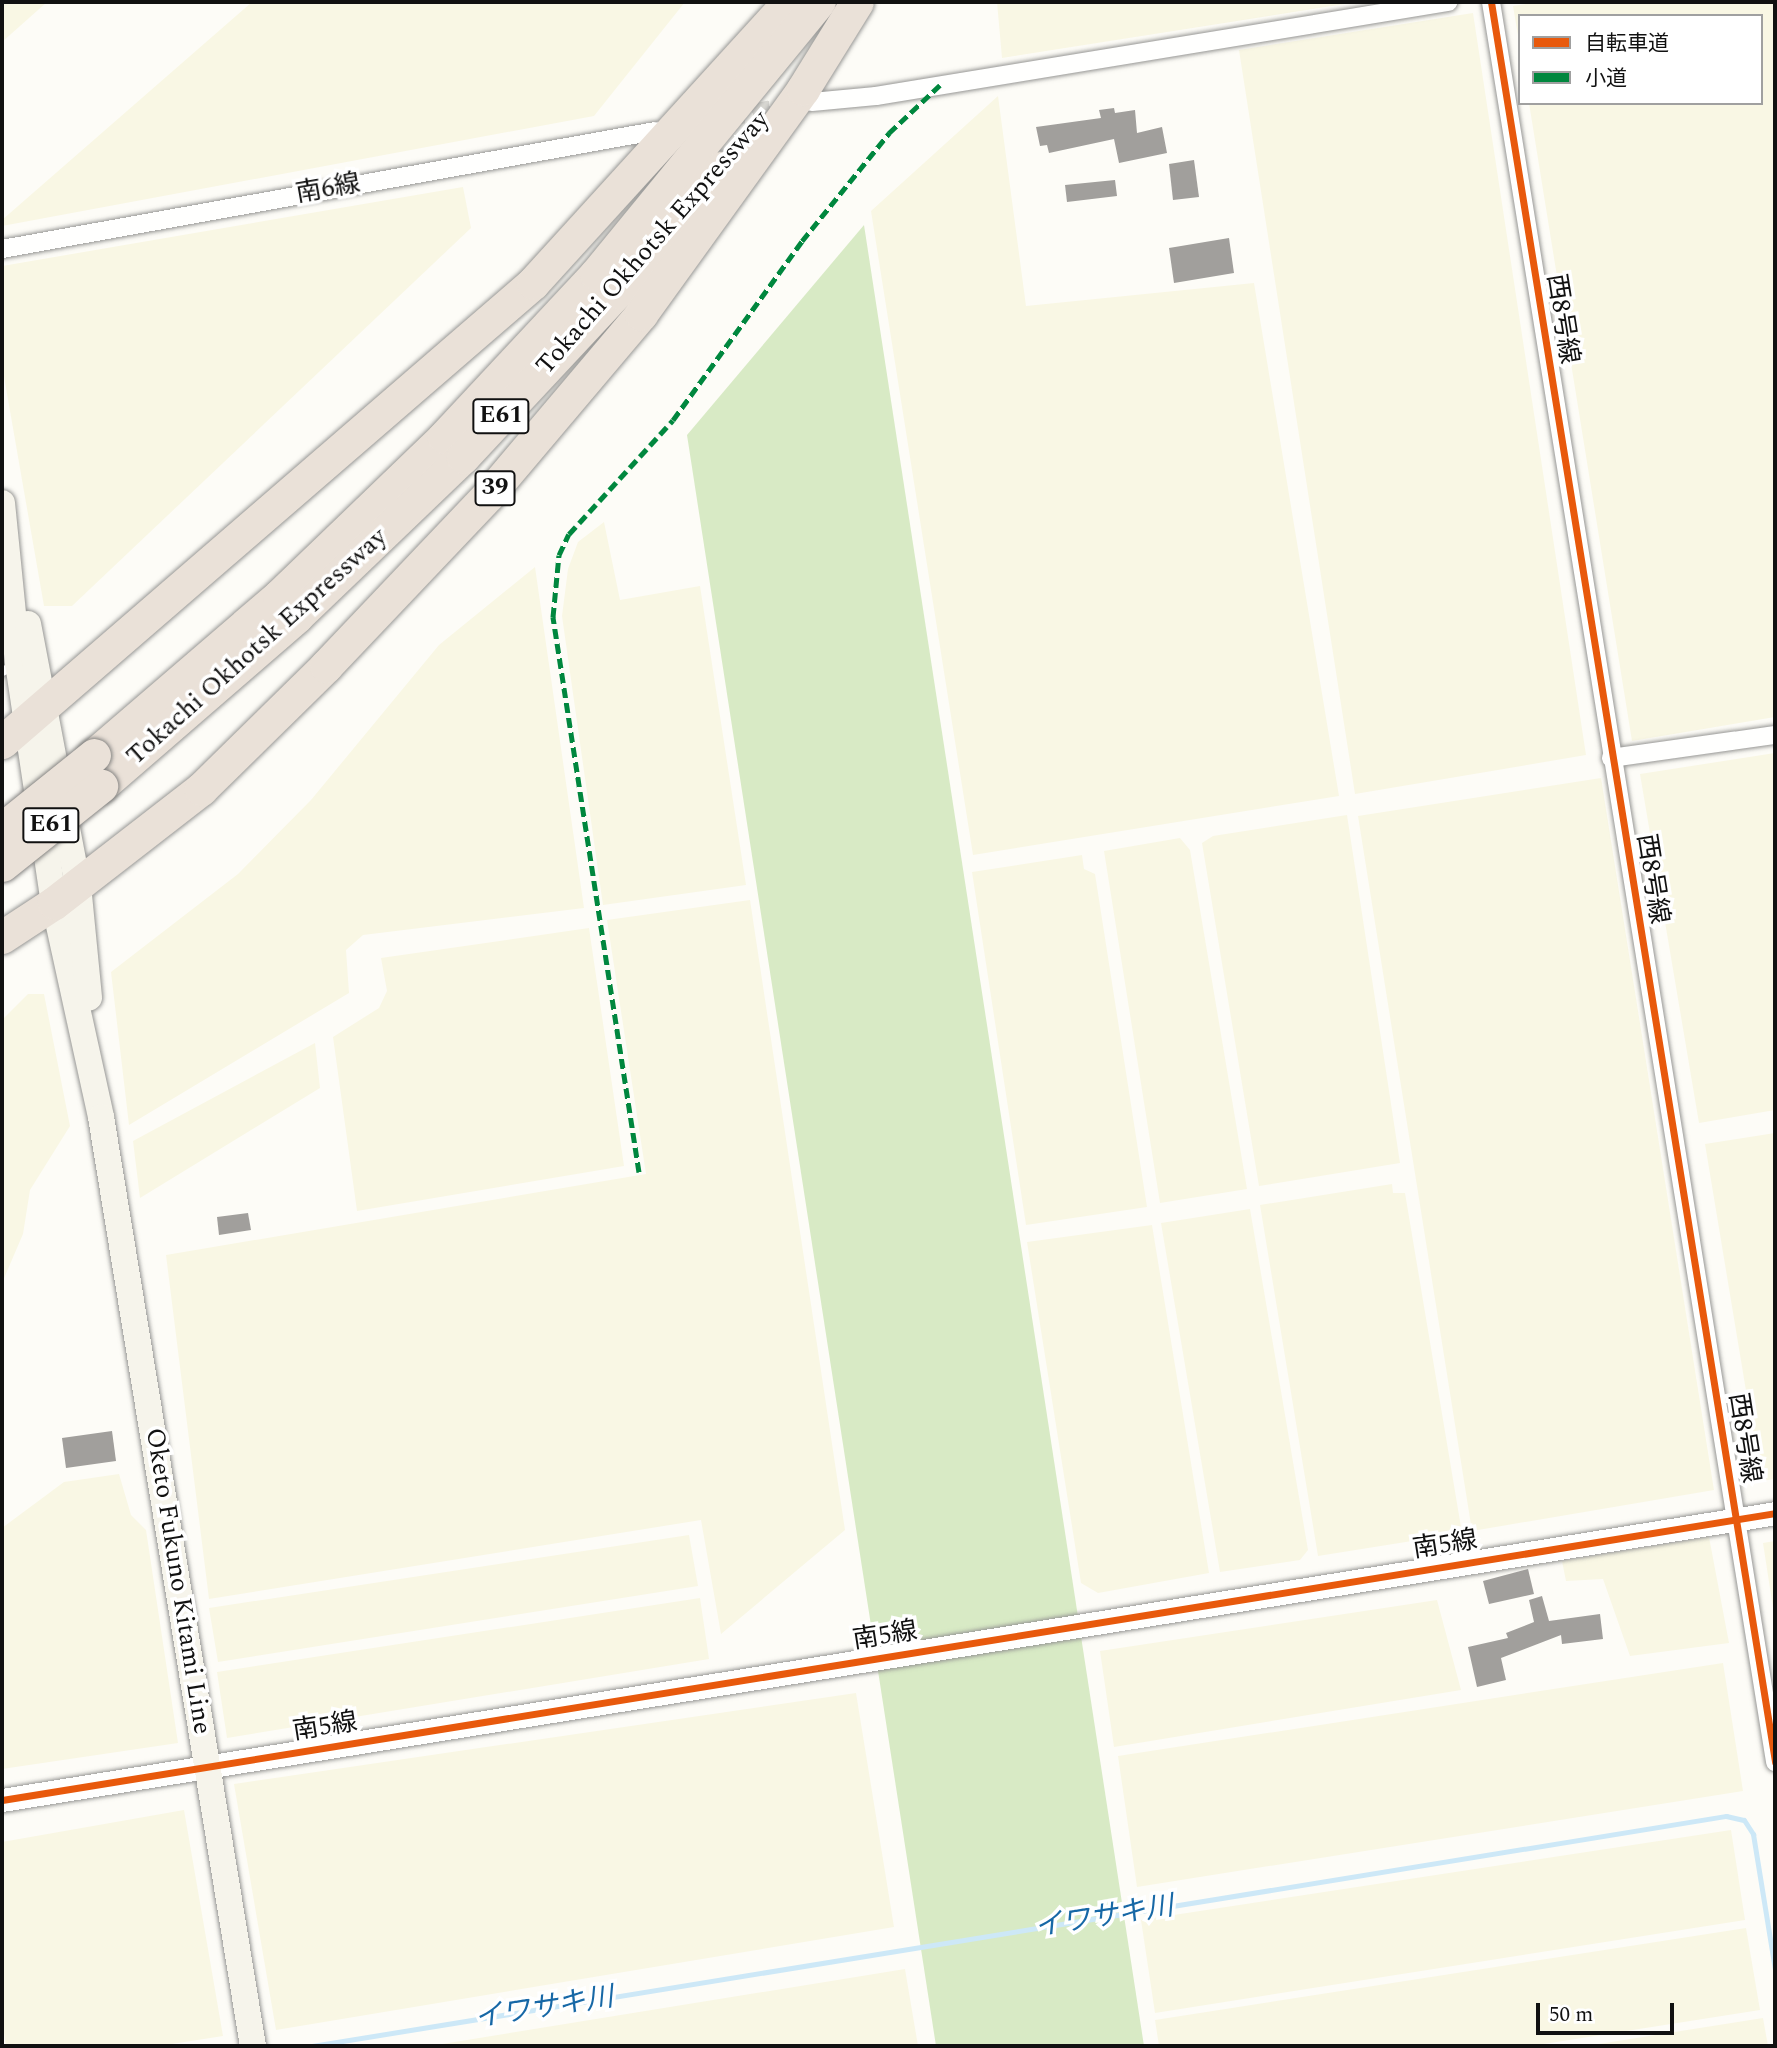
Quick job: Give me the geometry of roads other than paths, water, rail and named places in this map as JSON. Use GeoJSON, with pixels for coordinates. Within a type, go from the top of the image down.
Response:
{"type":"FeatureCollection","features":[{"type":"Feature","properties":{"kind":"highway"},"geometry":{"type":"LineString","coordinates":[[25,723],[328,457],[533,283],[789,2]]}},
{"type":"Feature","properties":{"kind":"highway","name":"Tokachi Okhotsk Expressway"},"geometry":{"type":"LineString","coordinates":[[98,770],[444,437],[604,263],[819,2]]}},
{"type":"Feature","properties":{"kind":"highway","name":"Tokachi Okhotsk Expressway"},"geometry":{"type":"LineString","coordinates":[[98,770],[297,616],[463,457],[617,292],[856,2]]}},
{"type":"Feature","properties":{"kind":"highway","name":"39"},"geometry":{"type":"LineString","coordinates":[[66,894],[201,789],[326,666],[489,494],[640,314],[803,89],[856,2]]}},
{"type":"Feature","properties":{"kind":"highway","name":"E61"},"geometry":{"type":"LineString","coordinates":[[2,829],[98,770]]}},
{"type":"Feature","properties":{"kind":"highway","name":"E61"},"geometry":{"type":"LineString","coordinates":[[2,865],[98,770]]}},
{"type":"Feature","properties":{"kind":"highway"},"geometry":{"type":"LineString","coordinates":[[2,937],[66,894]]}},
{"type":"Feature","properties":{"kind":"main road","name":"Oketo Fukuno Kitami Line"},"geometry":{"type":"LineString","coordinates":[[2,503],[25,723]]}},
{"type":"Feature","properties":{"kind":"main road","name":"Oketo Fukuno Kitami Line"},"geometry":{"type":"LineString","coordinates":[[2,503],[10,667],[66,894],[254,2046]]}},
{"type":"Feature","properties":{"kind":"street"},"geometry":{"type":"LineString","coordinates":[[812,102],[901,92],[1448,2]]}},
{"type":"Feature","properties":{"kind":"street","name":"西8号線"},"geometry":{"type":"LineString","coordinates":[[1491,2],[1775,1762]]}},
{"type":"Feature","properties":{"kind":"street","name":"南6線"},"geometry":{"type":"LineString","coordinates":[[2,249],[655,131]]}},
{"type":"Feature","properties":{"kind":"street"},"geometry":{"type":"LineString","coordinates":[[1611,758],[1775,735]]}},
{"type":"Feature","properties":{"kind":"street","name":"南5線"},"geometry":{"type":"LineString","coordinates":[[2,1800],[1775,1513]]}},
{"type":"Feature","properties":{"kind":"waterway","name":"イワサキ川"},"geometry":{"type":"LineString","coordinates":[[312,2046],[1726,1816],[1744,1820],[1753,1834],[1775,1970]]}},
{"type":"Feature","properties":{"kind":"tunnel"},"geometry":{"type":"LineString","coordinates":[[726,118],[788,106]]}}]}
